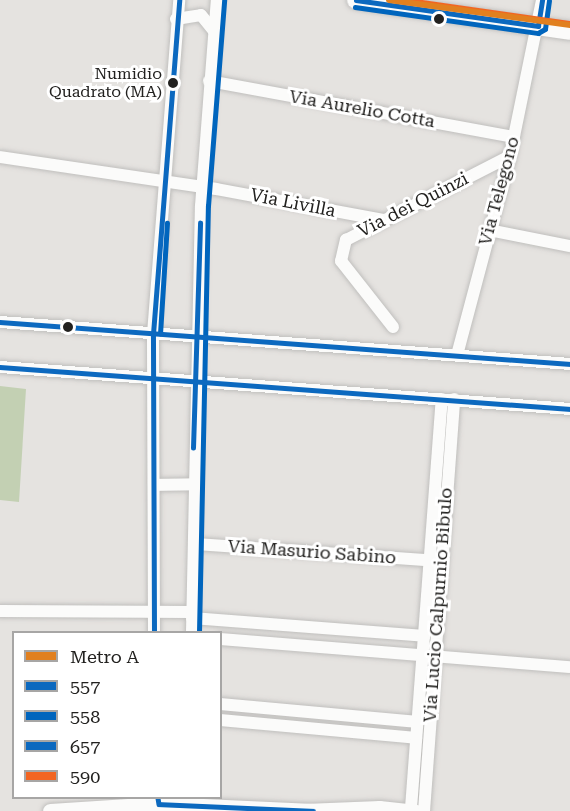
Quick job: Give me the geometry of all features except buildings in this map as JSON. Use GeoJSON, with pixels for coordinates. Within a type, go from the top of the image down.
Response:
{"type":"FeatureCollection","features":[{"type":"Feature","properties":{"kind":"main road"},"geometry":{"type":"LineString","coordinates":[[356,0],[570,31]]}},
{"type":"Feature","properties":{"kind":"street"},"geometry":{"type":"LineString","coordinates":[[154,631],[153,334],[162,183],[178,0]]}},
{"type":"Feature","properties":{"kind":"street"},"geometry":{"type":"LineString","coordinates":[[192,631],[195,544],[194,380],[202,187],[216,0]]}},
{"type":"Feature","properties":{"kind":"street","name":"Via Telegono"},"geometry":{"type":"LineString","coordinates":[[457,355],[510,156],[542,0]]}},
{"type":"Feature","properties":{"kind":"street"},"geometry":{"type":"LineString","coordinates":[[177,19],[201,15],[213,30]]}},
{"type":"Feature","properties":{"kind":"street","name":"Via Aurelio Cotta"},"geometry":{"type":"LineString","coordinates":[[209,81],[514,137]]}},
{"type":"Feature","properties":{"kind":"street","name":"Via dei Quinzi"},"geometry":{"type":"LineString","coordinates":[[393,327],[341,261],[346,240],[510,156]]}},
{"type":"Feature","properties":{"kind":"street","name":"Via Livilla"},"geometry":{"type":"LineString","coordinates":[[0,157],[162,183],[202,187],[384,220]]}},
{"type":"Feature","properties":{"kind":"street"},"geometry":{"type":"LineString","coordinates":[[489,230],[570,246]]}},
{"type":"Feature","properties":{"kind":"street"},"geometry":{"type":"LineString","coordinates":[[0,322],[570,364]]}},
{"type":"Feature","properties":{"kind":"street"},"geometry":{"type":"LineString","coordinates":[[0,367],[570,409]]}},
{"type":"Feature","properties":{"kind":"street","name":"Via Lucio Calpurnio Bibulo"},"geometry":{"type":"LineString","coordinates":[[418,810],[448,399]]}},
{"type":"Feature","properties":{"kind":"street"},"geometry":{"type":"LineString","coordinates":[[154,485],[193,484]]}},
{"type":"Feature","properties":{"kind":"street","name":"Via Masurio Sabino"},"geometry":{"type":"LineString","coordinates":[[195,544],[435,561]]}},
{"type":"Feature","properties":{"kind":"street","name":"Via Lucio Calpurnio Bibulo"},"geometry":{"type":"LineString","coordinates":[[418,810],[416,738],[429,656],[424,636],[435,561]]}},
{"type":"Feature","properties":{"kind":"street"},"geometry":{"type":"LineString","coordinates":[[0,611],[154,612],[424,636]]}},
{"type":"Feature","properties":{"kind":"street"},"geometry":{"type":"LineString","coordinates":[[222,639],[570,667]]}},
{"type":"Feature","properties":{"kind":"street"},"geometry":{"type":"LineString","coordinates":[[222,704],[418,722]]}},
{"type":"Feature","properties":{"kind":"street"},"geometry":{"type":"LineString","coordinates":[[222,720],[416,738]]}},
{"type":"Feature","properties":{"kind":"street"},"geometry":{"type":"LineString","coordinates":[[50,811],[158,801],[195,801],[309,810],[418,810]]}},
{"type":"Feature","properties":{"kind":"green space"},"geometry":{"type":"Polygon","coordinates":[[[0,386],[26,389],[19,502],[0,500],[0,386]]]}},
{"type":"Feature","properties":{"kind":"metro line","name":"A"},"geometry":{"type":"LineString","coordinates":[[389,0],[570,25]]}},
{"type":"Feature","properties":{"kind":"transit line","name":"557"},"geometry":{"type":"LineString","coordinates":[[154,631],[153,334],[179,0]]}},
{"type":"Feature","properties":{"kind":"transit line","name":"557"},"geometry":{"type":"LineString","coordinates":[[356,0],[538,26],[542,0]]}},
{"type":"Feature","properties":{"kind":"transit line","name":"590"},"geometry":{"type":"LineString","coordinates":[[408,0],[570,23]]}},
{"type":"Feature","properties":{"kind":"transit line","name":"558"},"geometry":{"type":"LineString","coordinates":[[199,631],[208,206],[224,1]]}},
{"type":"Feature","properties":{"kind":"transit line","name":"558"},"geometry":{"type":"LineString","coordinates":[[355,7],[538,33],[545,29],[549,1]]}},
{"type":"Feature","properties":{"kind":"transit line","name":"558"},"geometry":{"type":"LineString","coordinates":[[160,334],[167,223]]}},
{"type":"Feature","properties":{"kind":"transit line","name":"557"},"geometry":{"type":"LineString","coordinates":[[193,448],[200,223]]}},
{"type":"Feature","properties":{"kind":"transit line","name":"657"},"geometry":{"type":"LineString","coordinates":[[0,322],[570,364]]}},
{"type":"Feature","properties":{"kind":"transit line","name":"657"},"geometry":{"type":"LineString","coordinates":[[0,367],[570,409]]}},
{"type":"Feature","properties":{"kind":"transit line","name":"557"},"geometry":{"type":"LineString","coordinates":[[158,799],[159,804],[313,811]]}},
{"type":"Feature","properties":{"kind":"place","name":"Numidio Quadrato (MA)"},"geometry":{"type":"Point","coordinates":[173,83]}}]}
